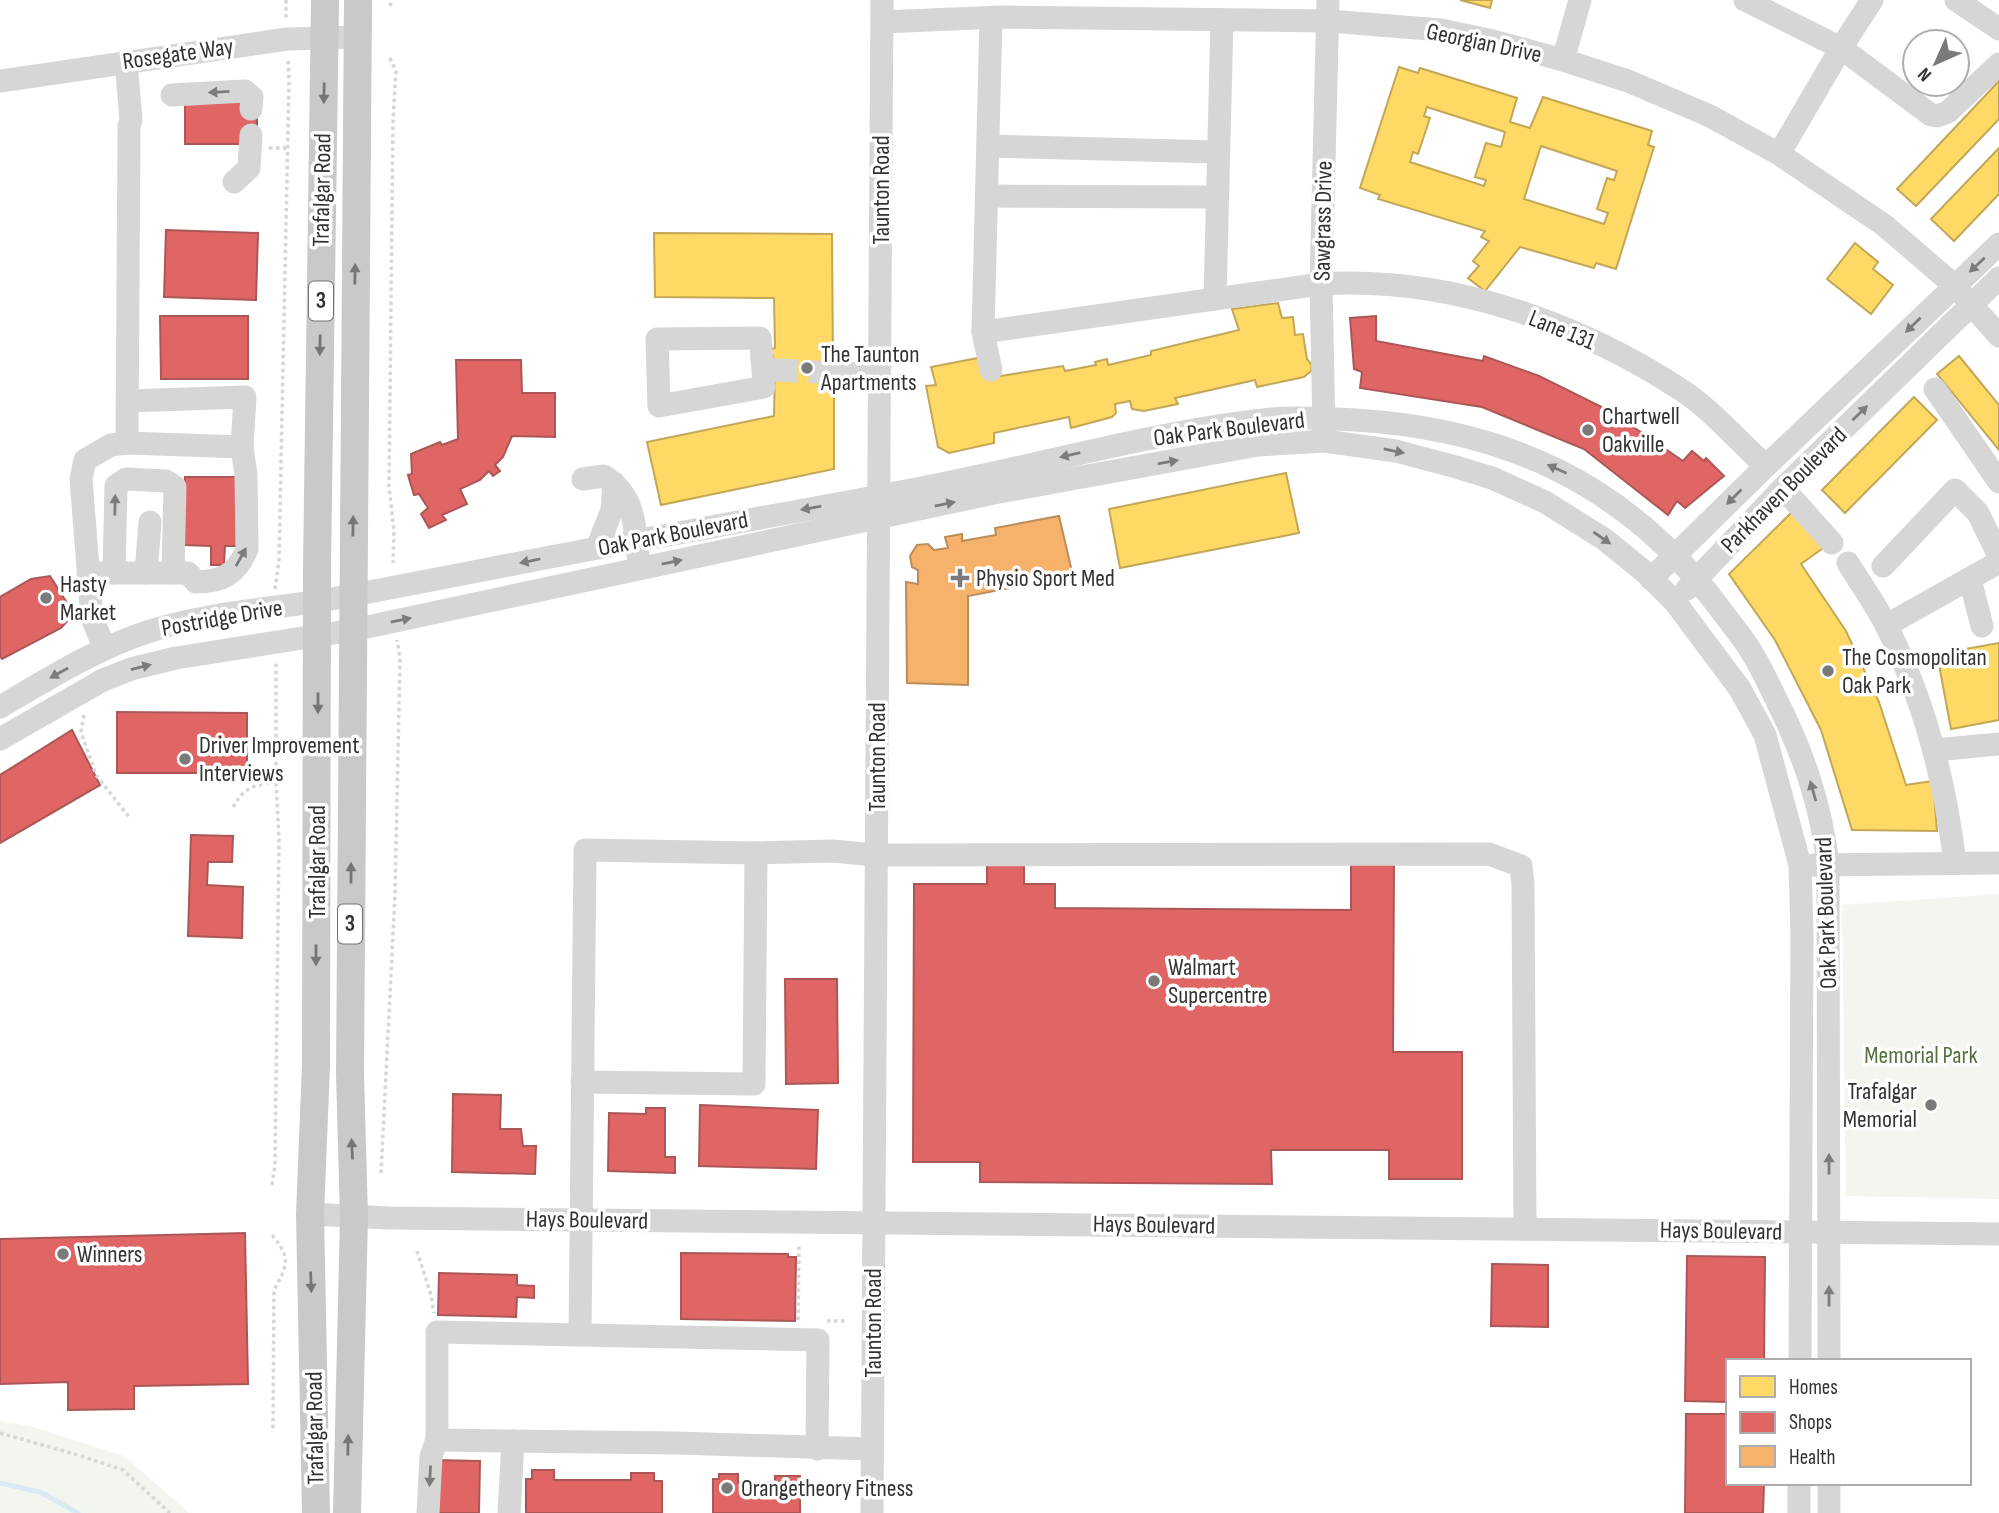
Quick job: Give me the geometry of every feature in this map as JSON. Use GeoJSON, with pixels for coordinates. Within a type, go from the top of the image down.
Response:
{"type":"FeatureCollection","features":[{"type":"Feature","properties":{"kind":"main road","name":"Trafalgar Road"},"geometry":{"type":"LineString","coordinates":[[325,0],[335,633],[354,1217],[346,1513]]}},
{"type":"Feature","properties":{"kind":"main road","name":"Trafalgar Road"},"geometry":{"type":"LineString","coordinates":[[335,598],[358,0]]}},
{"type":"Feature","properties":{"kind":"main road","name":"Trafalgar Road"},"geometry":{"type":"LineString","coordinates":[[316,1513],[310,1214],[335,633]]}},
{"type":"Feature","properties":{"kind":"street"},"geometry":{"type":"LineString","coordinates":[[1563,60],[1580,0]]}},
{"type":"Feature","properties":{"kind":"street"},"geometry":{"type":"LineString","coordinates":[[1745,0],[1841,48],[1925,112],[1937,116],[1948,112],[1999,64]]}},
{"type":"Feature","properties":{"kind":"street"},"geometry":{"type":"LineString","coordinates":[[1779,154],[1872,0]]}},
{"type":"Feature","properties":{"kind":"street"},"geometry":{"type":"LineString","coordinates":[[1956,0],[1999,29]]}},
{"type":"Feature","properties":{"kind":"street","name":"Georgian Drive"},"geometry":{"type":"LineString","coordinates":[[882,11],[991,18],[1222,20],[1328,10],[1441,30],[1563,60],[1628,81],[1710,116],[1779,154],[1884,225],[1955,286],[1999,336]]}},
{"type":"Feature","properties":{"kind":"street","name":"Sawgrass Drive"},"geometry":{"type":"LineString","coordinates":[[1324,430],[1321,284],[1328,10]]}},
{"type":"Feature","properties":{"kind":"street","name":"Taunton Road"},"geometry":{"type":"LineString","coordinates":[[872,1513],[882,11]]}},
{"type":"Feature","properties":{"kind":"street"},"geometry":{"type":"LineString","coordinates":[[991,18],[983,332],[991,370]]}},
{"type":"Feature","properties":{"kind":"street"},"geometry":{"type":"LineString","coordinates":[[1214,299],[1222,20]]}},
{"type":"Feature","properties":{"kind":"street","name":"Rosegate Way"},"geometry":{"type":"LineString","coordinates":[[0,81],[287,39],[357,37]]}},
{"type":"Feature","properties":{"kind":"street"},"geometry":{"type":"LineString","coordinates":[[126,61],[131,120],[127,443]]}},
{"type":"Feature","properties":{"kind":"street"},"geometry":{"type":"LineString","coordinates":[[172,95],[245,91],[252,97],[251,109]]}},
{"type":"Feature","properties":{"kind":"street"},"geometry":{"type":"LineString","coordinates":[[234,182],[249,168],[251,135]]}},
{"type":"Feature","properties":{"kind":"street"},"geometry":{"type":"LineString","coordinates":[[988,146],[1218,152]]}},
{"type":"Feature","properties":{"kind":"street"},"geometry":{"type":"LineString","coordinates":[[987,196],[1217,197]]}},
{"type":"Feature","properties":{"kind":"street","name":"Parkhaven Boulevard"},"geometry":{"type":"LineString","coordinates":[[1651,579],[1999,244]]}},
{"type":"Feature","properties":{"kind":"street","name":"Parkhaven Boulevard"},"geometry":{"type":"LineString","coordinates":[[1675,602],[1783,488],[1999,278]]}},
{"type":"Feature","properties":{"kind":"street","name":"Lane 131"},"geometry":{"type":"LineString","coordinates":[[983,332],[1321,284],[1376,283],[1446,293],[1538,318],[1585,337],[1684,392],[1715,416],[1766,466]]}},
{"type":"Feature","properties":{"kind":"street"},"geometry":{"type":"LineString","coordinates":[[760,338],[769,370],[764,387],[659,406],[657,339],[760,338]]}},
{"type":"Feature","properties":{"kind":"street"},"geometry":{"type":"LineString","coordinates":[[1872,365],[1894,380]]}},
{"type":"Feature","properties":{"kind":"street"},"geometry":{"type":"LineString","coordinates":[[838,373],[880,375]]}},
{"type":"Feature","properties":{"kind":"street"},"geometry":{"type":"LineString","coordinates":[[1935,389],[1999,482]]}},
{"type":"Feature","properties":{"kind":"street"},"geometry":{"type":"LineString","coordinates":[[88,573],[181,573],[196,582],[214,582],[226,577],[243,560],[247,550],[246,475],[242,447],[245,397],[128,401]]}},
{"type":"Feature","properties":{"kind":"street","name":"Oak Park Boulevard"},"geometry":{"type":"LineString","coordinates":[[335,598],[636,540],[993,493],[1245,448],[1324,430],[1385,422],[1453,433],[1495,444],[1563,471],[1624,510],[1676,555],[1697,578],[1751,651],[1797,740],[1824,829],[1828,865],[1829,1359]]}},
{"type":"Feature","properties":{"kind":"street","name":"Oak Park Boulevard"},"geometry":{"type":"LineString","coordinates":[[1324,430],[1492,478],[1545,502],[1604,539],[1675,602],[1740,689],[1765,735],[1800,865],[1800,1359]]}},
{"type":"Feature","properties":{"kind":"street"},"geometry":{"type":"LineString","coordinates":[[105,649],[92,618],[80,480],[85,460],[111,445],[127,443],[242,447]]}},
{"type":"Feature","properties":{"kind":"street"},"geometry":{"type":"LineString","coordinates":[[583,479],[604,476],[622,491],[632,507],[640,569]]}},
{"type":"Feature","properties":{"kind":"street"},"geometry":{"type":"LineString","coordinates":[[114,573],[116,486],[126,478],[166,481],[175,487],[181,573]]}},
{"type":"Feature","properties":{"kind":"street"},"geometry":{"type":"LineString","coordinates":[[597,548],[612,510],[614,482]]}},
{"type":"Feature","properties":{"kind":"street"},"geometry":{"type":"LineString","coordinates":[[1783,488],[1832,543]]}},
{"type":"Feature","properties":{"kind":"street"},"geometry":{"type":"LineString","coordinates":[[1883,566],[1955,490],[1978,513],[1999,555]]}},
{"type":"Feature","properties":{"kind":"street","name":"Oak Park Boulevard"},"geometry":{"type":"LineString","coordinates":[[335,633],[640,569],[878,508]]}},
{"type":"Feature","properties":{"kind":"street"},"geometry":{"type":"LineString","coordinates":[[146,573],[150,522]]}},
{"type":"Feature","properties":{"kind":"street"},"geometry":{"type":"LineString","coordinates":[[1886,625],[1999,562]]}},
{"type":"Feature","properties":{"kind":"street"},"geometry":{"type":"LineString","coordinates":[[1848,563],[1886,625],[1915,691],[1935,750],[1950,814],[1955,863]]}},
{"type":"Feature","properties":{"kind":"street"},"geometry":{"type":"LineString","coordinates":[[1970,579],[1982,626]]}},
{"type":"Feature","properties":{"kind":"street","name":"Postridge Drive"},"geometry":{"type":"LineString","coordinates":[[0,707],[61,671],[148,632],[191,620],[335,598]]}},
{"type":"Feature","properties":{"kind":"street","name":"Postridge Drive"},"geometry":{"type":"LineString","coordinates":[[0,739],[103,680],[131,669],[223,649],[335,633]]}},
{"type":"Feature","properties":{"kind":"street"},"geometry":{"type":"LineString","coordinates":[[1935,750],[1999,744]]}},
{"type":"Feature","properties":{"kind":"street"},"geometry":{"type":"LineString","coordinates":[[580,1335],[585,850],[756,853],[832,851],[876,855],[1489,854],[1521,866],[1525,1229]]}},
{"type":"Feature","properties":{"kind":"street"},"geometry":{"type":"LineString","coordinates":[[582,1082],[754,1084],[756,853]]}},
{"type":"Feature","properties":{"kind":"street"},"geometry":{"type":"LineString","coordinates":[[1800,865],[1999,863]]}},
{"type":"Feature","properties":{"kind":"street","name":"Hays Boulevard"},"geometry":{"type":"LineString","coordinates":[[310,1214],[580,1220],[1999,1234]]}},
{"type":"Feature","properties":{"kind":"street"},"geometry":{"type":"LineString","coordinates":[[428,1513],[431,1457],[437,1440],[437,1332],[818,1340],[817,1449]]}},
{"type":"Feature","properties":{"kind":"street"},"geometry":{"type":"LineString","coordinates":[[437,1440],[873,1449]]}},
{"type":"Feature","properties":{"kind":"street"},"geometry":{"type":"LineString","coordinates":[[497,1513],[506,1441]]}},
{"type":"Feature","properties":{"kind":"street"},"geometry":{"type":"LineString","coordinates":[[506,1441],[509,1513]]}},
{"type":"Feature","properties":{"kind":"street"},"geometry":{"type":"LineString","coordinates":[[1799,1485],[1799,1513]]}},
{"type":"Feature","properties":{"kind":"street"},"geometry":{"type":"LineString","coordinates":[[1829,1485],[1829,1513]]}},
{"type":"Feature","properties":{"kind":"path"},"geometry":{"type":"LineString","coordinates":[[286,0],[286,21]]}},
{"type":"Feature","properties":{"kind":"path"},"geometry":{"type":"LineString","coordinates":[[390,6],[391,0]]}},
{"type":"Feature","properties":{"kind":"path"},"geometry":{"type":"LineString","coordinates":[[275,592],[279,546],[288,56]]}},
{"type":"Feature","properties":{"kind":"path"},"geometry":{"type":"LineString","coordinates":[[390,58],[396,71],[393,121],[389,487],[394,531],[393,563]]}},
{"type":"Feature","properties":{"kind":"path"},"geometry":{"type":"LineString","coordinates":[[381,1173],[395,895],[400,652]]}},
{"type":"Feature","properties":{"kind":"path"},"geometry":{"type":"LineString","coordinates":[[272,1185],[275,1165],[279,839],[275,658]]}},
{"type":"Feature","properties":{"kind":"path"},"geometry":{"type":"LineString","coordinates":[[84,713],[81,732],[96,775],[129,817]]}},
{"type":"Feature","properties":{"kind":"path"},"geometry":{"type":"LineString","coordinates":[[233,807],[242,792],[257,784],[276,782]]}},
{"type":"Feature","properties":{"kind":"path"},"geometry":{"type":"LineString","coordinates":[[272,1235],[284,1249],[286,1260],[284,1272],[274,1290],[273,1432]]}},
{"type":"Feature","properties":{"kind":"path"},"geometry":{"type":"LineString","coordinates":[[799,1246],[799,1321]]}},
{"type":"Feature","properties":{"kind":"path"},"geometry":{"type":"LineString","coordinates":[[417,1251],[431,1295],[437,1332]]}},
{"type":"Feature","properties":{"kind":"path"},"geometry":{"type":"LineString","coordinates":[[822,1321],[846,1321]]}},
{"type":"Feature","properties":{"kind":"path"},"geometry":{"type":"LineString","coordinates":[[0,1433],[123,1470],[170,1513]]}},
{"type":"Feature","properties":{"kind":"green space","name":"Memorial Park"},"geometry":{"type":"Polygon","coordinates":[[[1999,894],[1999,1199],[1846,1196],[1842,905],[1999,894]]]}},
{"type":"Feature","properties":{"kind":"green space"},"geometry":{"type":"Polygon","coordinates":[[[0,1421],[30,1426],[124,1456],[189,1513],[0,1513],[0,1421]]]}},
{"type":"Feature","properties":{"kind":"building: Homes"},"geometry":{"type":"Polygon","coordinates":[[[1460,0],[1492,0],[1490,8],[1460,0]]]}},
{"type":"Feature","properties":{"kind":"building: Homes"},"geometry":{"type":"Polygon","coordinates":[[[1399,67],[1418,73],[1420,68],[1517,98],[1510,122],[1530,128],[1543,97],[1652,131],[1648,145],[1654,147],[1616,269],[1596,263],[1594,268],[1520,247],[1485,291],[1468,278],[1479,266],[1473,261],[1489,241],[1481,237],[1485,231],[1378,199],[1380,195],[1360,188],[1399,67]],[[1427,107],[1424,116],[1430,118],[1418,154],[1413,152],[1410,162],[1484,186],[1486,180],[1475,177],[1486,143],[1501,147],[1505,132],[1427,107]],[[1541,146],[1524,199],[1604,224],[1608,213],[1597,209],[1607,178],[1614,180],[1617,171],[1541,146]]]}},
{"type":"Feature","properties":{"kind":"building: Homes"},"geometry":{"type":"Polygon","coordinates":[[[1999,81],[1999,119],[1916,206],[1897,189],[1999,81]]]}},
{"type":"Feature","properties":{"kind":"building: Homes"},"geometry":{"type":"Polygon","coordinates":[[[1999,148],[1999,194],[1954,241],[1931,219],[1999,148]]]}},
{"type":"Feature","properties":{"kind":"building: Homes","name":"The Taunton Apartments"},"geometry":{"type":"Polygon","coordinates":[[[654,233],[832,234],[833,363],[838,363],[839,389],[834,390],[834,469],[661,505],[647,442],[774,416],[775,366],[771,349],[775,348],[774,298],[655,297],[654,233]]]}},
{"type":"Feature","properties":{"kind":"building: Homes"},"geometry":{"type":"Polygon","coordinates":[[[1855,243],[1878,262],[1873,269],[1893,285],[1871,314],[1827,279],[1855,243]]]}},
{"type":"Feature","properties":{"kind":"building: Homes"},"geometry":{"type":"Polygon","coordinates":[[[1278,303],[1282,318],[1293,317],[1295,335],[1303,334],[1307,359],[1312,365],[1311,371],[1304,377],[1257,387],[1255,380],[1175,398],[1178,404],[1144,411],[1132,409],[1130,401],[1115,404],[1116,413],[1112,417],[1071,428],[1069,417],[994,433],[994,443],[949,453],[938,447],[926,386],[936,385],[931,367],[983,357],[988,378],[1063,366],[1065,371],[1096,365],[1095,362],[1107,359],[1108,365],[1151,355],[1151,351],[1239,330],[1232,309],[1278,303]]]}},
{"type":"Feature","properties":{"kind":"building: Homes"},"geometry":{"type":"Polygon","coordinates":[[[1959,356],[1999,405],[1999,450],[1937,374],[1959,356]]]}},
{"type":"Feature","properties":{"kind":"building: Homes"},"geometry":{"type":"Polygon","coordinates":[[[1914,397],[1937,420],[1845,513],[1822,490],[1914,397]]]}},
{"type":"Feature","properties":{"kind":"building: Homes"},"geometry":{"type":"Polygon","coordinates":[[[1286,473],[1299,533],[1120,568],[1109,509],[1286,473]]]}},
{"type":"Feature","properties":{"kind":"building: Homes","name":"The Cosmopolitan Oak Park"},"geometry":{"type":"Polygon","coordinates":[[[1792,512],[1826,546],[1801,564],[1846,631],[1879,702],[1906,785],[1933,781],[1937,831],[1852,830],[1821,730],[1775,640],[1729,574],[1792,512]]]}},
{"type":"Feature","properties":{"kind":"building: Homes"},"geometry":{"type":"Polygon","coordinates":[[[1999,643],[1999,720],[1951,729],[1937,654],[1999,643]]]}},
{"type":"Feature","properties":{"kind":"building: Shops"},"geometry":{"type":"Polygon","coordinates":[[[185,99],[246,99],[257,109],[257,135],[246,144],[185,144],[185,99]]]}},
{"type":"Feature","properties":{"kind":"building: Shops"},"geometry":{"type":"Polygon","coordinates":[[[166,230],[258,233],[256,300],[164,297],[166,230]]]}},
{"type":"Feature","properties":{"kind":"building: Shops"},"geometry":{"type":"Polygon","coordinates":[[[160,316],[248,316],[248,379],[161,379],[160,316]]]}},
{"type":"Feature","properties":{"kind":"building: Shops","name":"Chartwell Oakville"},"geometry":{"type":"Polygon","coordinates":[[[1376,316],[1376,341],[1483,361],[1484,356],[1539,376],[1610,411],[1683,461],[1692,451],[1704,461],[1706,458],[1724,476],[1685,508],[1677,501],[1668,515],[1584,449],[1482,407],[1360,388],[1362,372],[1354,369],[1350,318],[1376,316]]]}},
{"type":"Feature","properties":{"kind":"building: Shops"},"geometry":{"type":"Polygon","coordinates":[[[456,360],[521,360],[522,393],[555,393],[555,437],[512,436],[503,457],[495,465],[500,471],[493,476],[489,471],[480,480],[460,489],[467,504],[442,515],[446,520],[429,528],[421,514],[428,508],[419,494],[414,495],[408,475],[412,474],[411,454],[440,442],[442,445],[458,439],[456,360]]]}},
{"type":"Feature","properties":{"kind":"building: Shops"},"geometry":{"type":"Polygon","coordinates":[[[185,477],[238,477],[237,546],[225,546],[224,565],[211,565],[211,546],[184,545],[185,477]]]}},
{"type":"Feature","properties":{"kind":"building: Shops"},"geometry":{"type":"Polygon","coordinates":[[[50,576],[74,614],[61,628],[2,659],[0,597],[31,579],[50,576]]]}},
{"type":"Feature","properties":{"kind":"building: Shops"},"geometry":{"type":"Polygon","coordinates":[[[117,712],[247,713],[247,773],[117,773],[117,712]]]}},
{"type":"Feature","properties":{"kind":"building: Shops"},"geometry":{"type":"Polygon","coordinates":[[[72,730],[100,785],[0,843],[0,775],[72,730]]]}},
{"type":"Feature","properties":{"kind":"building: Shops"},"geometry":{"type":"Polygon","coordinates":[[[191,835],[233,836],[232,862],[208,862],[207,885],[243,887],[242,938],[188,936],[191,835]]]}},
{"type":"Feature","properties":{"kind":"building: Shops","name":"Walmart Supercentre"},"geometry":{"type":"Polygon","coordinates":[[[987,859],[1024,859],[1024,884],[1055,884],[1055,908],[1351,910],[1351,861],[1394,861],[1393,1052],[1462,1052],[1462,1179],[1389,1179],[1389,1150],[1271,1150],[1272,1184],[980,1182],[980,1162],[913,1162],[914,884],[987,884],[987,859]]]}},
{"type":"Feature","properties":{"kind":"building: Shops"},"geometry":{"type":"Polygon","coordinates":[[[785,979],[837,979],[838,1083],[786,1084],[785,979]]]}},
{"type":"Feature","properties":{"kind":"building: Shops"},"geometry":{"type":"Polygon","coordinates":[[[453,1094],[501,1095],[500,1129],[521,1129],[523,1146],[536,1146],[535,1174],[452,1172],[453,1094]]]}},
{"type":"Feature","properties":{"kind":"building: Shops"},"geometry":{"type":"Polygon","coordinates":[[[700,1105],[818,1110],[816,1169],[699,1166],[700,1105]]]}},
{"type":"Feature","properties":{"kind":"building: Shops"},"geometry":{"type":"Polygon","coordinates":[[[646,1108],[665,1108],[665,1157],[675,1157],[675,1173],[608,1171],[609,1113],[646,1114],[646,1108]]]}},
{"type":"Feature","properties":{"kind":"building: Shops"},"geometry":{"type":"Polygon","coordinates":[[[245,1233],[248,1384],[134,1386],[134,1409],[68,1410],[68,1382],[0,1384],[0,1239],[245,1233]]]}},
{"type":"Feature","properties":{"kind":"building: Shops"},"geometry":{"type":"Polygon","coordinates":[[[681,1253],[788,1254],[788,1257],[796,1257],[795,1321],[681,1319],[681,1253]]]}},
{"type":"Feature","properties":{"kind":"building: Shops"},"geometry":{"type":"Polygon","coordinates":[[[1687,1256],[1765,1257],[1764,1359],[1726,1359],[1726,1402],[1685,1401],[1687,1256]]]}},
{"type":"Feature","properties":{"kind":"building: Shops"},"geometry":{"type":"Polygon","coordinates":[[[1492,1264],[1548,1265],[1548,1327],[1491,1326],[1492,1264]]]}},
{"type":"Feature","properties":{"kind":"building: Shops"},"geometry":{"type":"Polygon","coordinates":[[[439,1273],[517,1275],[517,1285],[534,1286],[534,1298],[517,1297],[516,1317],[438,1315],[439,1273]]]}},
{"type":"Feature","properties":{"kind":"building: Shops"},"geometry":{"type":"Polygon","coordinates":[[[1686,1414],[1726,1414],[1726,1485],[1764,1485],[1763,1513],[1685,1513],[1686,1414]]]}},
{"type":"Feature","properties":{"kind":"building: Shops"},"geometry":{"type":"Polygon","coordinates":[[[433,1460],[480,1461],[479,1513],[432,1513],[433,1460]]]}},
{"type":"Feature","properties":{"kind":"building: Shops"},"geometry":{"type":"Polygon","coordinates":[[[532,1470],[554,1470],[554,1480],[631,1480],[631,1473],[654,1473],[654,1481],[662,1481],[662,1513],[526,1513],[526,1479],[532,1479],[532,1470]]]}},
{"type":"Feature","properties":{"kind":"building: Shops"},"geometry":{"type":"Polygon","coordinates":[[[719,1474],[738,1474],[738,1482],[775,1482],[775,1476],[800,1476],[800,1513],[713,1513],[713,1479],[719,1479],[719,1474]]]}},
{"type":"Feature","properties":{"kind":"building: Health"},"geometry":{"type":"Polygon","coordinates":[[[1059,516],[1073,576],[968,596],[968,685],[907,683],[906,582],[918,584],[918,570],[912,567],[910,556],[917,545],[928,544],[934,550],[948,548],[945,537],[962,534],[962,541],[996,535],[995,528],[1059,516]]]}},
{"type":"Feature","properties":{"kind":"waterway"},"geometry":{"type":"LineString","coordinates":[[0,1483],[40,1492],[78,1513]]}},
{"type":"Feature","properties":{"kind":"tunnel"},"geometry":{"type":"LineString","coordinates":[[775,370],[838,373]]}},
{"type":"Feature","properties":{"kind":"place","name":"The Taunton Apartments"},"geometry":{"type":"Point","coordinates":[807,368]}},
{"type":"Feature","properties":{"kind":"place","name":"Chartwell Oakville"},"geometry":{"type":"Point","coordinates":[1588,430]}},
{"type":"Feature","properties":{"kind":"place","name":"Physio Sport Med"},"geometry":{"type":"Point","coordinates":[960,578]}},
{"type":"Feature","properties":{"kind":"place","name":"Hasty Market"},"geometry":{"type":"Point","coordinates":[46,598]}},
{"type":"Feature","properties":{"kind":"place","name":"The Cosmopolitan Oak Park"},"geometry":{"type":"Point","coordinates":[1828,671]}},
{"type":"Feature","properties":{"kind":"place","name":"Driver Improvement Interviews"},"geometry":{"type":"Point","coordinates":[185,759]}},
{"type":"Feature","properties":{"kind":"place","name":"Walmart Supercentre"},"geometry":{"type":"Point","coordinates":[1154,981]}},
{"type":"Feature","properties":{"kind":"place","name":"Trafalgar Memorial"},"geometry":{"type":"Point","coordinates":[1931,1105]}},
{"type":"Feature","properties":{"kind":"place","name":"Winners"},"geometry":{"type":"Point","coordinates":[63,1254]}},
{"type":"Feature","properties":{"kind":"place","name":"Orangetheory Fitness"},"geometry":{"type":"Point","coordinates":[727,1488]}}]}
